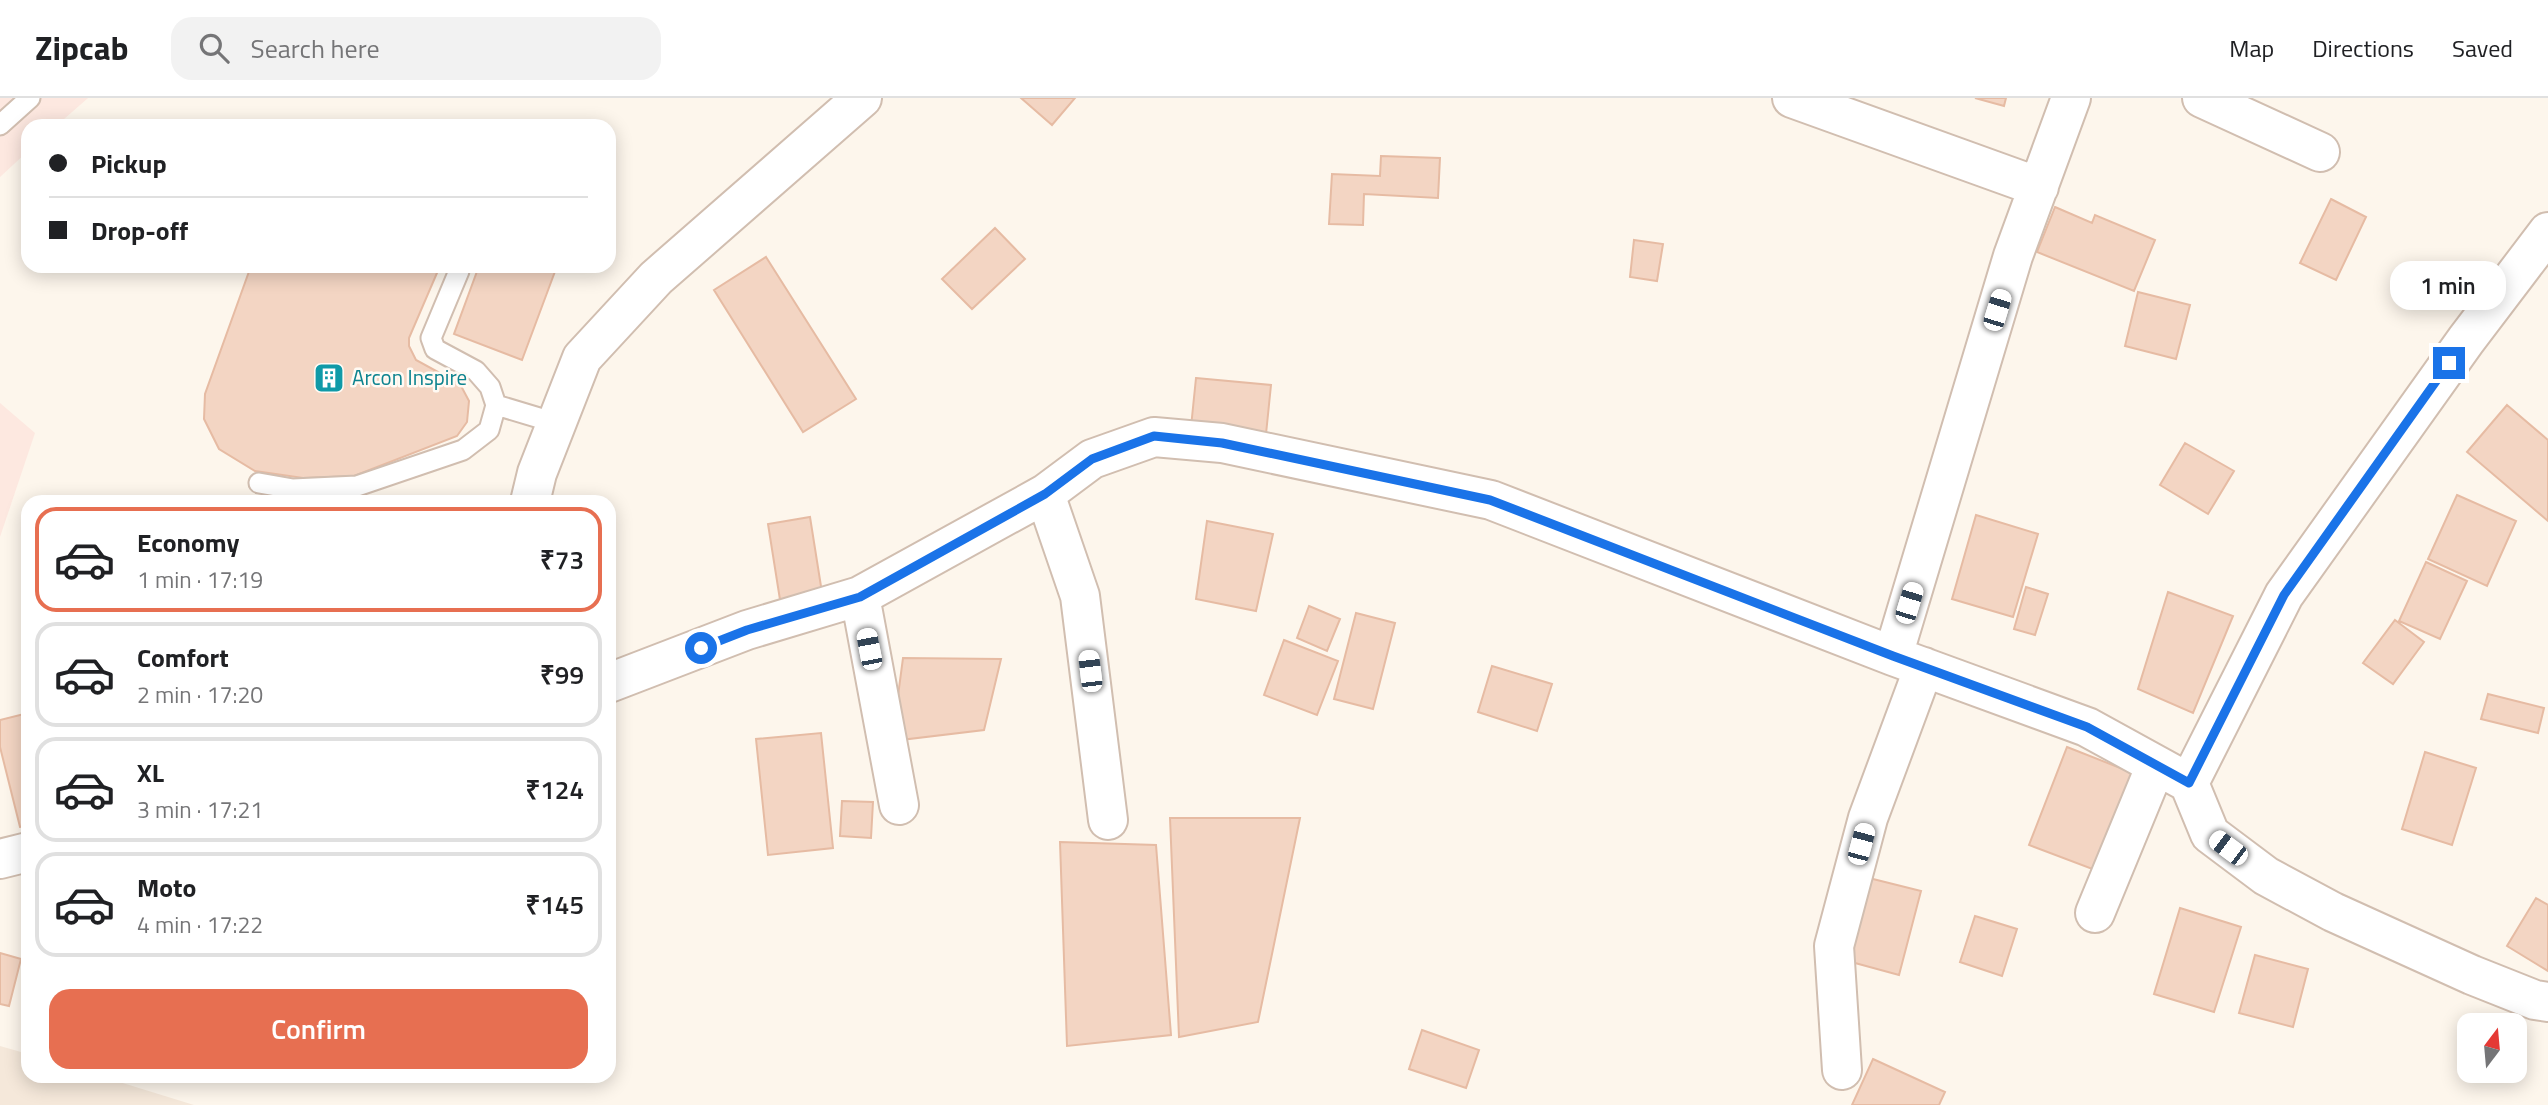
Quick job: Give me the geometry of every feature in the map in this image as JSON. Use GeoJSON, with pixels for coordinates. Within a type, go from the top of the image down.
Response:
{"type":"FeatureCollection","features":[{"type":"Feature","properties":{"kind":"street"},"geometry":{"type":"LineString","coordinates":[[532,495],[537,473],[582,358],[656,278],[862,98]]}},
{"type":"Feature","properties":{"kind":"street"},"geometry":{"type":"LineString","coordinates":[[1792,98],[2039,187]]}},
{"type":"Feature","properties":{"kind":"street"},"geometry":{"type":"LineString","coordinates":[[1842,1070],[1834,946],[2013,256],[2071,98]]}},
{"type":"Feature","properties":{"kind":"street"},"geometry":{"type":"LineString","coordinates":[[2202,98],[2320,152]]}},
{"type":"Feature","properties":{"kind":"street"},"geometry":{"type":"LineString","coordinates":[[2189,783],[2284,595],[2466,340],[2548,232]]}},
{"type":"Feature","properties":{"kind":"street"},"geometry":{"type":"LineString","coordinates":[[616,680],[747,630],[860,597],[1045,494],[1092,459],[1154,436],[1222,443],[1490,500],[1908,662],[2087,727],[2189,783],[2210,834],[2266,876],[2333,912],[2472,975],[2535,1000],[2548,1002]]}},
{"type":"Feature","properties":{"kind":"street"},"geometry":{"type":"LineString","coordinates":[[1045,494],[1080,596],[1108,820]]}},
{"type":"Feature","properties":{"kind":"street"},"geometry":{"type":"LineString","coordinates":[[860,597],[899,805]]}},
{"type":"Feature","properties":{"kind":"street"},"geometry":{"type":"LineString","coordinates":[[2095,913],[2155,765]]}},
{"type":"Feature","properties":{"kind":"street"},"geometry":{"type":"LineString","coordinates":[[0,859],[21,854]]}},
{"type":"Feature","properties":{"kind":"lane"},"geometry":{"type":"LineString","coordinates":[[0,125],[30,98]]}},
{"type":"Feature","properties":{"kind":"lane"},"geometry":{"type":"LineString","coordinates":[[259,483],[293,489],[357,486],[463,450],[489,430],[496,405],[490,387],[476,371],[435,349],[430,338],[458,273]]}},
{"type":"Feature","properties":{"kind":"lane"},"geometry":{"type":"LineString","coordinates":[[496,405],[556,424]]}},
{"type":"Feature","properties":{"kind":"shaded area"},"geometry":{"type":"Polygon","coordinates":[[[0,98],[88,98],[64,119],[21,119],[21,158],[0,177],[0,98]]]}},
{"type":"Feature","properties":{"kind":"shaded area"},"geometry":{"type":"Polygon","coordinates":[[[0,403],[35,433],[0,537],[0,403]]]}},
{"type":"Feature","properties":{"kind":"shaded area"},"geometry":{"type":"Polygon","coordinates":[[[0,1046],[21,1052],[21,1083],[123,1083],[194,1105],[0,1105],[0,1046]]]}},
{"type":"Feature","properties":{"kind":"building"},"geometry":{"type":"Polygon","coordinates":[[[1021,98],[1075,98],[1052,125],[1021,98]]]}},
{"type":"Feature","properties":{"kind":"building"},"geometry":{"type":"Polygon","coordinates":[[[1975,98],[2006,98],[2004,106],[1975,98]]]}},
{"type":"Feature","properties":{"kind":"building"},"geometry":{"type":"Polygon","coordinates":[[[1381,156],[1440,158],[1438,198],[1364,194],[1363,225],[1329,224],[1332,174],[1380,176],[1381,156]]]}},
{"type":"Feature","properties":{"kind":"building"},"geometry":{"type":"Polygon","coordinates":[[[2331,199],[2366,217],[2336,280],[2300,263],[2331,199]]]}},
{"type":"Feature","properties":{"kind":"building"},"geometry":{"type":"Polygon","coordinates":[[[2055,207],[2092,223],[2095,215],[2155,240],[2134,291],[2037,252],[2055,207]]]}},
{"type":"Feature","properties":{"kind":"building"},"geometry":{"type":"Polygon","coordinates":[[[995,228],[1025,259],[972,309],[942,279],[995,228]]]}},
{"type":"Feature","properties":{"kind":"building"},"geometry":{"type":"Polygon","coordinates":[[[1634,240],[1663,244],[1657,281],[1630,277],[1634,240]]]}},
{"type":"Feature","properties":{"kind":"building"},"geometry":{"type":"Polygon","coordinates":[[[766,257],[856,399],[803,432],[714,290],[766,257]]]}},
{"type":"Feature","properties":{"kind":"building","name":"Arcon Inspire"},"geometry":{"type":"Polygon","coordinates":[[[248,273],[437,273],[409,338],[409,346],[416,360],[460,384],[469,401],[467,422],[457,436],[354,476],[303,478],[255,471],[219,449],[204,419],[205,394],[248,273]]]}},
{"type":"Feature","properties":{"kind":"building"},"geometry":{"type":"Polygon","coordinates":[[[476,273],[554,273],[522,360],[454,334],[476,273]]]}},
{"type":"Feature","properties":{"kind":"building"},"geometry":{"type":"Polygon","coordinates":[[[2138,292],[2190,305],[2176,359],[2125,346],[2138,292]]]}},
{"type":"Feature","properties":{"kind":"building"},"geometry":{"type":"Polygon","coordinates":[[[1196,378],[1271,385],[1266,434],[1191,427],[1196,378]]]}},
{"type":"Feature","properties":{"kind":"building"},"geometry":{"type":"Polygon","coordinates":[[[2507,405],[2548,440],[2548,521],[2467,452],[2507,405]]]}},
{"type":"Feature","properties":{"kind":"building"},"geometry":{"type":"Polygon","coordinates":[[[2185,443],[2234,471],[2208,514],[2160,485],[2185,443]]]}},
{"type":"Feature","properties":{"kind":"building"},"geometry":{"type":"Polygon","coordinates":[[[2457,495],[2516,521],[2487,586],[2428,559],[2457,495]]]}},
{"type":"Feature","properties":{"kind":"building"},"geometry":{"type":"Polygon","coordinates":[[[1976,515],[2038,534],[2013,617],[1952,599],[1976,515]]]}},
{"type":"Feature","properties":{"kind":"building"},"geometry":{"type":"Polygon","coordinates":[[[810,517],[823,599],[781,606],[768,524],[810,517]]]}},
{"type":"Feature","properties":{"kind":"building"},"geometry":{"type":"Polygon","coordinates":[[[1207,521],[1273,534],[1256,611],[1196,599],[1207,521]]]}},
{"type":"Feature","properties":{"kind":"building"},"geometry":{"type":"Polygon","coordinates":[[[2426,562],[2467,581],[2440,639],[2399,621],[2426,562]]]}},
{"type":"Feature","properties":{"kind":"building"},"geometry":{"type":"Polygon","coordinates":[[[2026,587],[2048,594],[2035,635],[2014,629],[2026,587]]]}},
{"type":"Feature","properties":{"kind":"building"},"geometry":{"type":"Polygon","coordinates":[[[2168,592],[2233,616],[2193,713],[2138,689],[2168,592]]]}},
{"type":"Feature","properties":{"kind":"building"},"geometry":{"type":"Polygon","coordinates":[[[1309,606],[1340,619],[1327,651],[1297,638],[1309,606]]]}},
{"type":"Feature","properties":{"kind":"building"},"geometry":{"type":"Polygon","coordinates":[[[1356,613],[1395,623],[1373,709],[1334,699],[1356,613]]]}},
{"type":"Feature","properties":{"kind":"building"},"geometry":{"type":"Polygon","coordinates":[[[2395,620],[2424,642],[2393,684],[2363,663],[2395,620]]]}},
{"type":"Feature","properties":{"kind":"building"},"geometry":{"type":"Polygon","coordinates":[[[1284,640],[1338,661],[1317,715],[1264,695],[1284,640]]]}},
{"type":"Feature","properties":{"kind":"building"},"geometry":{"type":"Polygon","coordinates":[[[903,658],[1001,659],[984,730],[892,741],[903,658]]]}},
{"type":"Feature","properties":{"kind":"building"},"geometry":{"type":"Polygon","coordinates":[[[1492,666],[1552,684],[1537,731],[1478,712],[1492,666]]]}},
{"type":"Feature","properties":{"kind":"building"},"geometry":{"type":"Polygon","coordinates":[[[2488,694],[2544,708],[2538,733],[2481,719],[2488,694]]]}},
{"type":"Feature","properties":{"kind":"building"},"geometry":{"type":"Polygon","coordinates":[[[21,715],[21,827],[0,747],[0,720],[21,715]]]}},
{"type":"Feature","properties":{"kind":"building"},"geometry":{"type":"Polygon","coordinates":[[[821,733],[833,848],[768,855],[756,739],[821,733]]]}},
{"type":"Feature","properties":{"kind":"building"},"geometry":{"type":"Polygon","coordinates":[[[2067,747],[2133,773],[2095,870],[2029,845],[2067,747]]]}},
{"type":"Feature","properties":{"kind":"building"},"geometry":{"type":"Polygon","coordinates":[[[2425,752],[2476,768],[2452,845],[2402,829],[2425,752]]]}},
{"type":"Feature","properties":{"kind":"building"},"geometry":{"type":"Polygon","coordinates":[[[842,801],[873,802],[871,838],[840,836],[842,801]]]}},
{"type":"Feature","properties":{"kind":"building"},"geometry":{"type":"Polygon","coordinates":[[[1170,818],[1300,818],[1258,1022],[1179,1037],[1170,818]]]}},
{"type":"Feature","properties":{"kind":"building"},"geometry":{"type":"Polygon","coordinates":[[[1060,842],[1156,845],[1171,1035],[1067,1046],[1060,842]]]}},
{"type":"Feature","properties":{"kind":"building"},"geometry":{"type":"Polygon","coordinates":[[[1865,877],[1921,891],[1899,975],[1844,960],[1865,877]]]}},
{"type":"Feature","properties":{"kind":"building"},"geometry":{"type":"Polygon","coordinates":[[[2536,898],[2548,905],[2548,971],[2507,946],[2536,898]]]}},
{"type":"Feature","properties":{"kind":"building"},"geometry":{"type":"Polygon","coordinates":[[[2180,908],[2241,927],[2214,1012],[2154,994],[2180,908]]]}},
{"type":"Feature","properties":{"kind":"building"},"geometry":{"type":"Polygon","coordinates":[[[1975,916],[2017,929],[2002,976],[1960,962],[1975,916]]]}},
{"type":"Feature","properties":{"kind":"building"},"geometry":{"type":"Polygon","coordinates":[[[0,953],[21,959],[9,1006],[0,1004],[0,953]]]}},
{"type":"Feature","properties":{"kind":"building"},"geometry":{"type":"Polygon","coordinates":[[[2255,955],[2308,969],[2293,1027],[2239,1013],[2255,955]]]}},
{"type":"Feature","properties":{"kind":"building"},"geometry":{"type":"Polygon","coordinates":[[[1422,1030],[1479,1050],[1466,1088],[1409,1069],[1422,1030]]]}},
{"type":"Feature","properties":{"kind":"building"},"geometry":{"type":"Polygon","coordinates":[[[1873,1059],[1945,1092],[1939,1105],[1852,1105],[1873,1059]]]}},
{"type":"Feature","properties":{"kind":"place","name":"Arcon Inspire"},"geometry":{"type":"Point","coordinates":[329,378]}},
{"type":"Feature","properties":{"kind":"route"},"geometry":{"type":"LineString","coordinates":[[701,648],[747,630],[860,597],[1045,494],[1092,459],[1154,436],[1222,443],[1490,500],[1893,656],[2087,727],[2189,783],[2284,595],[2449,363]]}}]}
